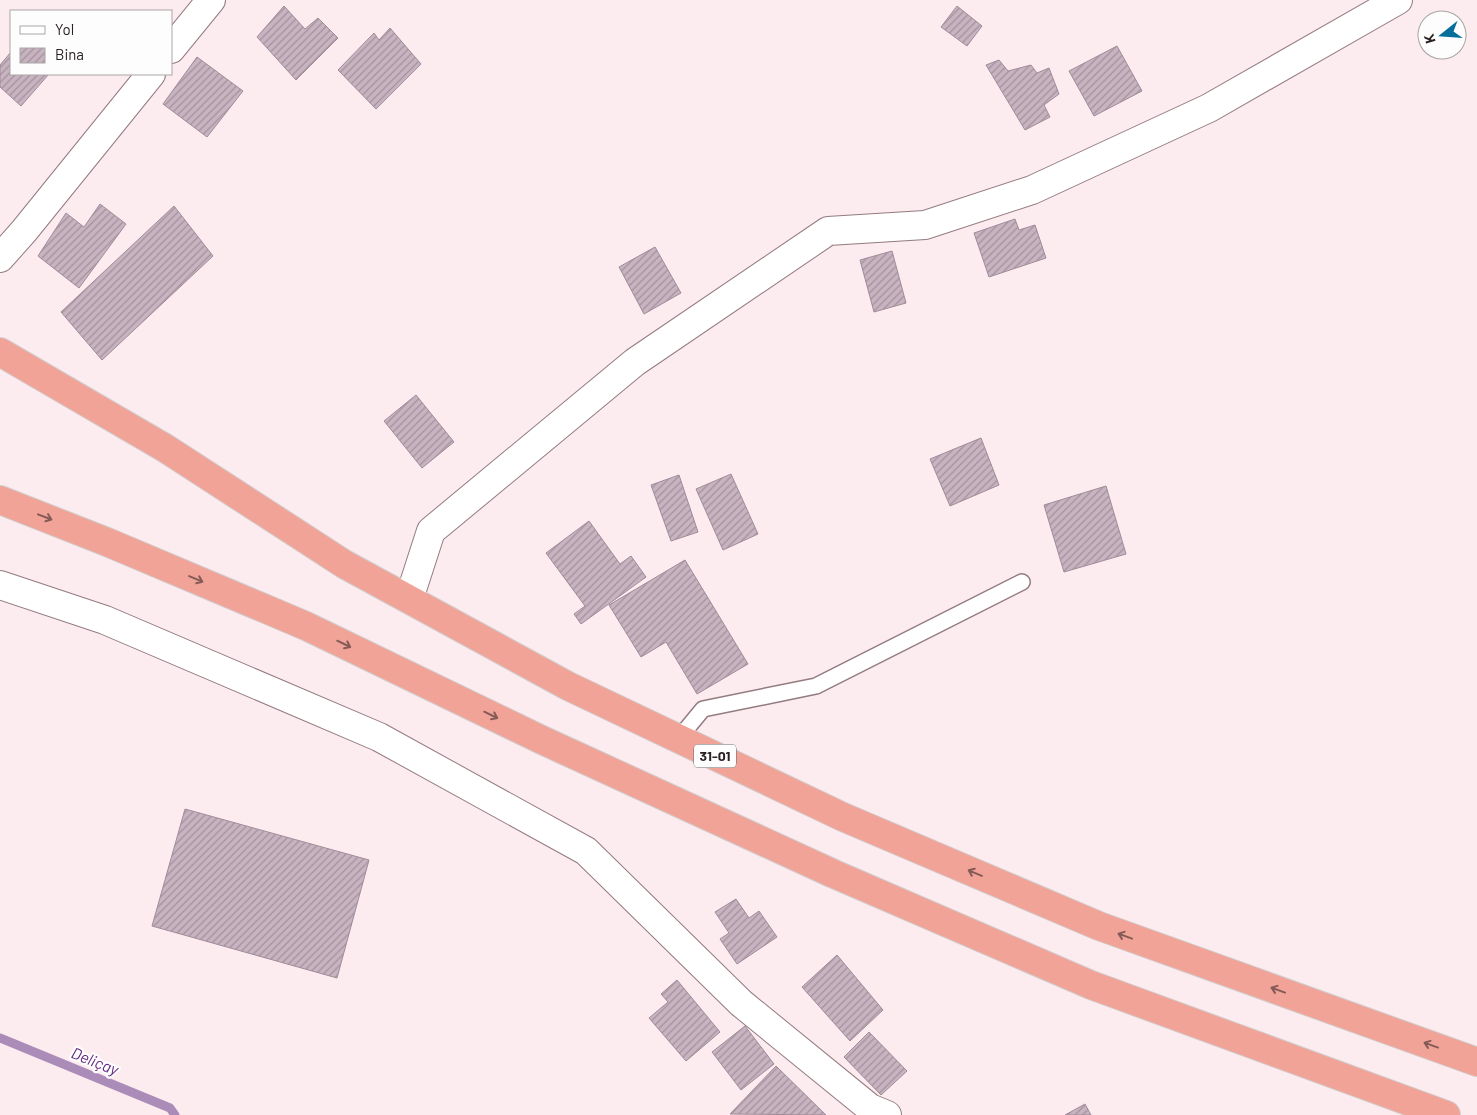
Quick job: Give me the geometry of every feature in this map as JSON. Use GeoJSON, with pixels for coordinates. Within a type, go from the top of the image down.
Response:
{"type":"FeatureCollection","features":[{"type":"Feature","properties":{"kind":"highway","name":"31-01"},"geometry":{"type":"LineString","coordinates":[[1,356],[165,448],[344,564],[568,686],[843,817],[1099,926],[1477,1062]]}},
{"type":"Feature","properties":{"kind":"highway"},"geometry":{"type":"LineString","coordinates":[[0,500],[107,542],[306,626],[542,740],[834,874],[1082,981],[1446,1115]]}},
{"type":"Feature","properties":{"kind":"street"},"geometry":{"type":"LineString","coordinates":[[172,48],[211,0]]}},
{"type":"Feature","properties":{"kind":"street"},"geometry":{"type":"LineString","coordinates":[[408,598],[431,531],[635,362],[828,231],[926,225],[1032,190],[1209,108],[1398,0]]}},
{"type":"Feature","properties":{"kind":"street"},"geometry":{"type":"LineString","coordinates":[[0,258],[150,75]]}},
{"type":"Feature","properties":{"kind":"street"},"geometry":{"type":"LineString","coordinates":[[0,585],[105,620],[379,737],[586,851],[741,1003],[870,1108],[887,1115]]}},
{"type":"Feature","properties":{"kind":"lane"},"geometry":{"type":"LineString","coordinates":[[678,738],[703,709],[816,686],[1022,582]]}},
{"type":"Feature","properties":{"kind":"building"},"geometry":{"type":"Polygon","coordinates":[[[284,6],[305,29],[318,18],[338,38],[296,80],[257,37],[284,6]]]}},
{"type":"Feature","properties":{"kind":"building"},"geometry":{"type":"Polygon","coordinates":[[[957,6],[982,26],[967,46],[941,27],[957,6]]]}},
{"type":"Feature","properties":{"kind":"building"},"geometry":{"type":"Polygon","coordinates":[[[390,28],[421,64],[376,109],[338,70],[374,33],[379,40],[390,28]]]}},
{"type":"Feature","properties":{"kind":"building"},"geometry":{"type":"Polygon","coordinates":[[[1117,46],[1142,91],[1094,116],[1069,71],[1117,46]]]}},
{"type":"Feature","properties":{"kind":"building"},"geometry":{"type":"Polygon","coordinates":[[[10,53],[10,75],[48,75],[21,106],[0,87],[0,65],[10,53]]]}},
{"type":"Feature","properties":{"kind":"building"},"geometry":{"type":"Polygon","coordinates":[[[197,57],[243,91],[207,137],[163,104],[197,57]]]}},
{"type":"Feature","properties":{"kind":"building"},"geometry":{"type":"Polygon","coordinates":[[[999,60],[1008,71],[1031,65],[1037,73],[1049,68],[1059,94],[1044,105],[1050,117],[1025,130],[986,65],[999,60]]]}},
{"type":"Feature","properties":{"kind":"building"},"geometry":{"type":"Polygon","coordinates":[[[100,204],[126,224],[79,288],[38,256],[66,213],[84,227],[100,204]]]}},
{"type":"Feature","properties":{"kind":"building"},"geometry":{"type":"Polygon","coordinates":[[[174,206],[213,256],[102,360],[61,312],[174,206]]]}},
{"type":"Feature","properties":{"kind":"building"},"geometry":{"type":"Polygon","coordinates":[[[1015,219],[1019,230],[1035,225],[1046,258],[989,277],[974,233],[1015,219]]]}},
{"type":"Feature","properties":{"kind":"building"},"geometry":{"type":"Polygon","coordinates":[[[655,247],[681,293],[644,314],[619,267],[655,247]]]}},
{"type":"Feature","properties":{"kind":"building"},"geometry":{"type":"Polygon","coordinates":[[[892,251],[906,303],[874,312],[860,260],[892,251]]]}},
{"type":"Feature","properties":{"kind":"building"},"geometry":{"type":"Polygon","coordinates":[[[416,395],[454,442],[422,468],[384,421],[416,395]]]}},
{"type":"Feature","properties":{"kind":"building"},"geometry":{"type":"Polygon","coordinates":[[[981,438],[999,485],[950,506],[930,459],[981,438]]]}},
{"type":"Feature","properties":{"kind":"building"},"geometry":{"type":"Polygon","coordinates":[[[731,474],[758,534],[723,550],[696,489],[731,474]]]}},
{"type":"Feature","properties":{"kind":"building"},"geometry":{"type":"Polygon","coordinates":[[[679,475],[698,532],[671,541],[651,485],[679,475]]]}},
{"type":"Feature","properties":{"kind":"building"},"geometry":{"type":"Polygon","coordinates":[[[1106,486],[1126,554],[1064,572],[1044,505],[1106,486]]]}},
{"type":"Feature","properties":{"kind":"building"},"geometry":{"type":"Polygon","coordinates":[[[589,521],[620,564],[631,556],[646,577],[581,624],[574,614],[585,606],[546,553],[589,521]]]}},
{"type":"Feature","properties":{"kind":"building"},"geometry":{"type":"Polygon","coordinates":[[[685,560],[748,664],[697,694],[666,642],[641,657],[609,605],[685,560]]]}},
{"type":"Feature","properties":{"kind":"building"},"geometry":{"type":"Polygon","coordinates":[[[185,809],[369,860],[337,978],[152,926],[185,809]]]}},
{"type":"Feature","properties":{"kind":"building"},"geometry":{"type":"Polygon","coordinates":[[[736,899],[749,918],[759,911],[777,937],[737,964],[720,939],[729,933],[715,912],[736,899]]]}},
{"type":"Feature","properties":{"kind":"building"},"geometry":{"type":"Polygon","coordinates":[[[837,955],[883,1010],[850,1041],[802,987],[837,955]]]}},
{"type":"Feature","properties":{"kind":"building"},"geometry":{"type":"Polygon","coordinates":[[[677,980],[720,1032],[686,1061],[649,1018],[668,1002],[661,994],[677,980]]]}},
{"type":"Feature","properties":{"kind":"building"},"geometry":{"type":"Polygon","coordinates":[[[745,1026],[774,1064],[741,1090],[712,1052],[745,1026]]]}},
{"type":"Feature","properties":{"kind":"building"},"geometry":{"type":"Polygon","coordinates":[[[869,1032],[907,1071],[881,1095],[844,1057],[869,1032]]]}},
{"type":"Feature","properties":{"kind":"building"},"geometry":{"type":"Polygon","coordinates":[[[776,1066],[826,1115],[730,1114],[776,1066]]]}},
{"type":"Feature","properties":{"kind":"building"},"geometry":{"type":"Polygon","coordinates":[[[1085,1104],[1091,1115],[1065,1115],[1085,1104]]]}},
{"type":"Feature","properties":{"kind":"waterway","name":"Deliçay"},"geometry":{"type":"LineString","coordinates":[[0,1038],[170,1108],[175,1115]]}}]}
